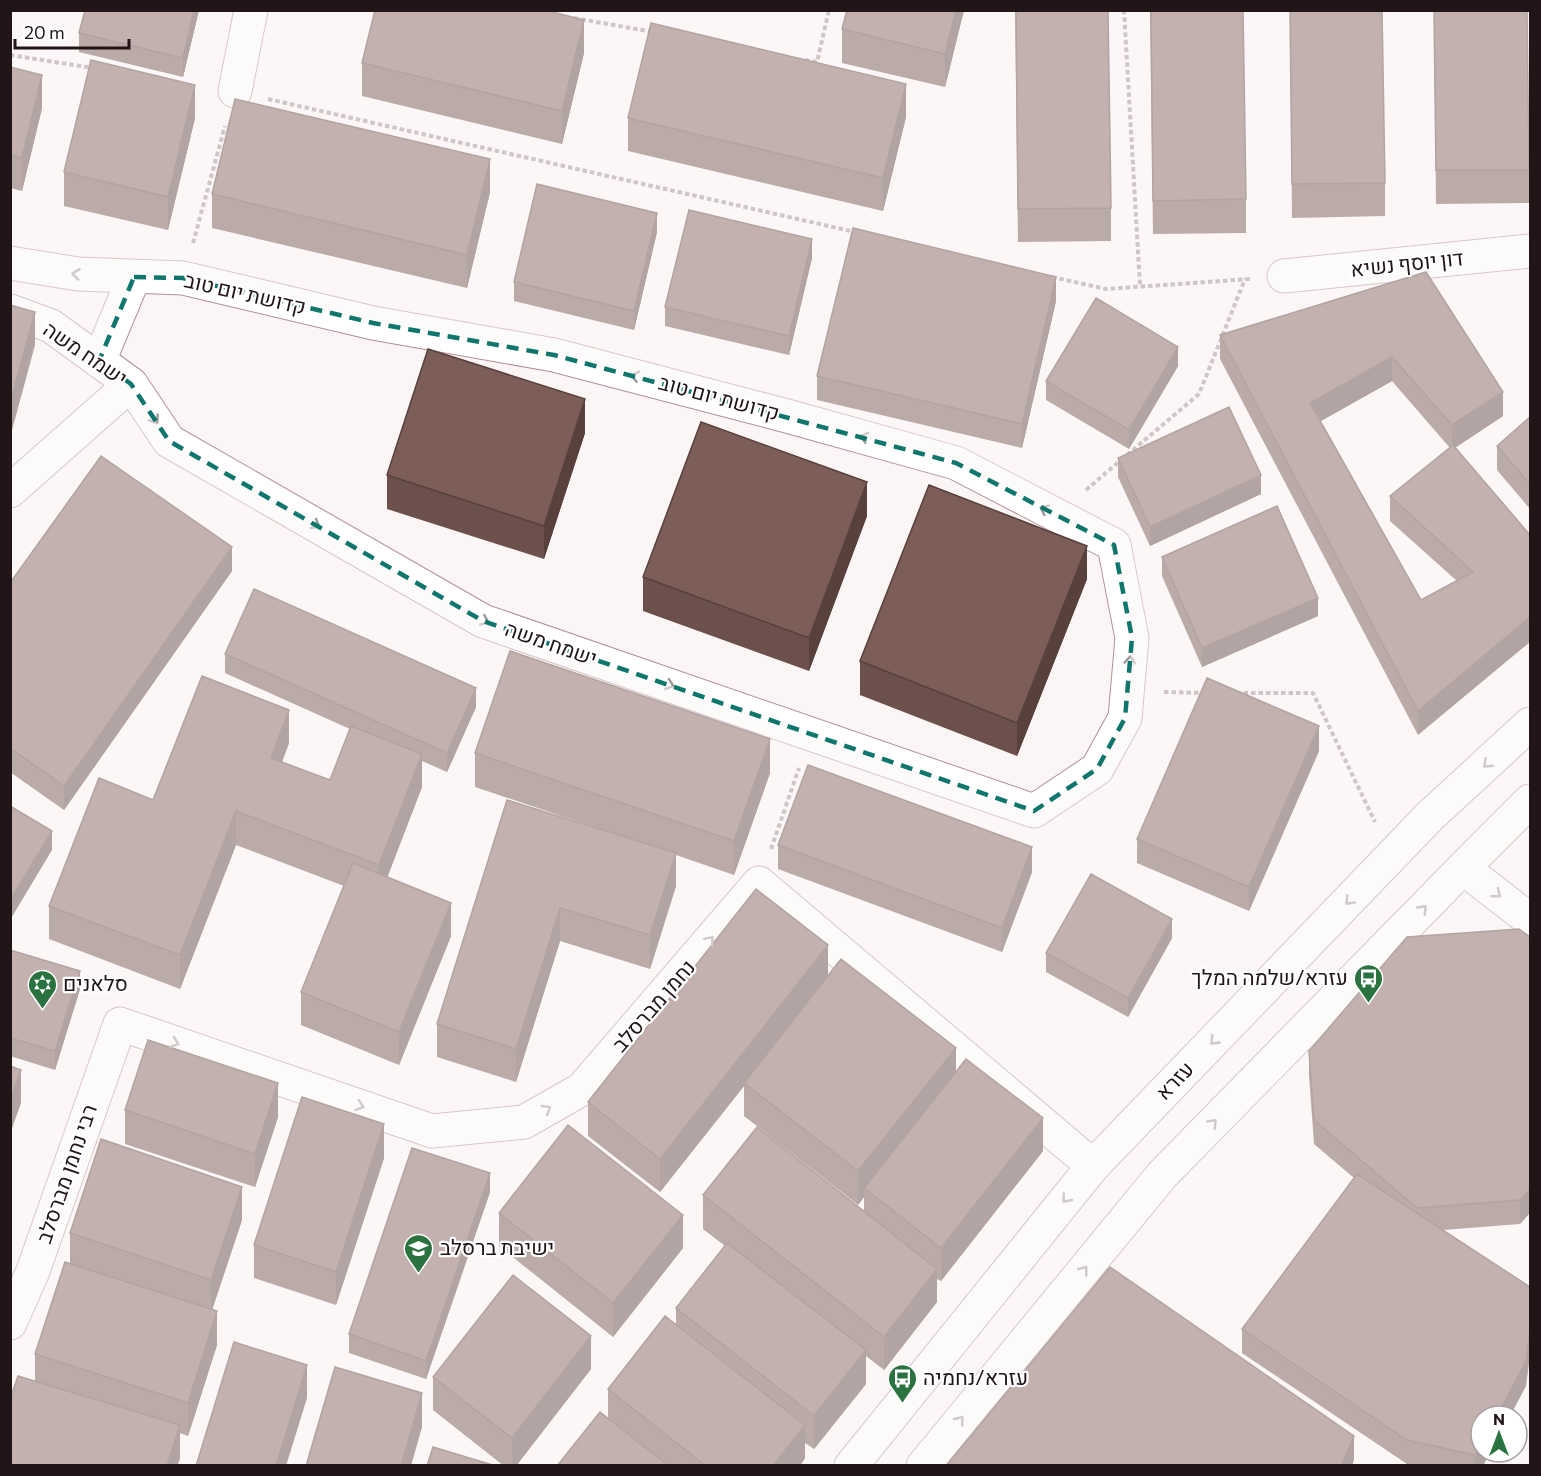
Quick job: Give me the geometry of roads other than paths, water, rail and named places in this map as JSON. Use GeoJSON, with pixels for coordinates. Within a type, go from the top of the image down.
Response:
{"type":"FeatureCollection","features":[{"type":"Feature","properties":{"kind":"street"},"geometry":{"type":"LineString","coordinates":[[235,91],[252,10]]}},
{"type":"Feature","properties":{"kind":"street","name":"דון יוסף נשיא"},"geometry":{"type":"LineString","coordinates":[[1284,276],[1530,251]]}},
{"type":"Feature","properties":{"kind":"street"},"geometry":{"type":"LineString","coordinates":[[10,262],[78,274],[134,277],[99,361]]}},
{"type":"Feature","properties":{"kind":"street","name":"קדושת יום טוב"},"geometry":{"type":"LineString","coordinates":[[134,277],[183,278],[373,323],[554,355],[956,463],[1114,545],[1132,638],[1126,705]]}},
{"type":"Feature","properties":{"kind":"street","name":"ישמח משה"},"geometry":{"type":"LineString","coordinates":[[10,311],[51,326],[131,384],[169,441],[483,621],[1034,810],[1097,769],[1126,705]]}},
{"type":"Feature","properties":{"kind":"street"},"geometry":{"type":"LineString","coordinates":[[10,491],[131,384]]}},
{"type":"Feature","properties":{"kind":"street","name":"עזרא"},"geometry":{"type":"LineString","coordinates":[[851,1466],[1093,1166],[1430,816],[1530,724]]}},
{"type":"Feature","properties":{"kind":"street"},"geometry":{"type":"LineString","coordinates":[[923,1466],[1162,1175],[1530,801]]}},
{"type":"Feature","properties":{"kind":"street"},"geometry":{"type":"LineString","coordinates":[[1462,868],[1530,920]]}},
{"type":"Feature","properties":{"kind":"street","name":"נחמן מברסלב"},"geometry":{"type":"LineString","coordinates":[[120,1024],[432,1131],[524,1122],[582,1089],[759,883],[1093,1166]]}},
{"type":"Feature","properties":{"kind":"street","name":"רבי נחמן מברסלב"},"geometry":{"type":"LineString","coordinates":[[10,1323],[22,1267],[120,1024]]}},
{"type":"Feature","properties":{"kind":"place","name":"עזרא/שלמה המלך"},"geometry":{"type":"Point","coordinates":[1369,1004]}},
{"type":"Feature","properties":{"kind":"place","name":"סלאנים"},"geometry":{"type":"Point","coordinates":[42,1010]}},
{"type":"Feature","properties":{"kind":"place","name":"ישיבת ברסלב"},"geometry":{"type":"Point","coordinates":[419,1274]}},
{"type":"Feature","properties":{"kind":"place","name":"עזרא/נחמיה"},"geometry":{"type":"Point","coordinates":[902,1404]}}]}
